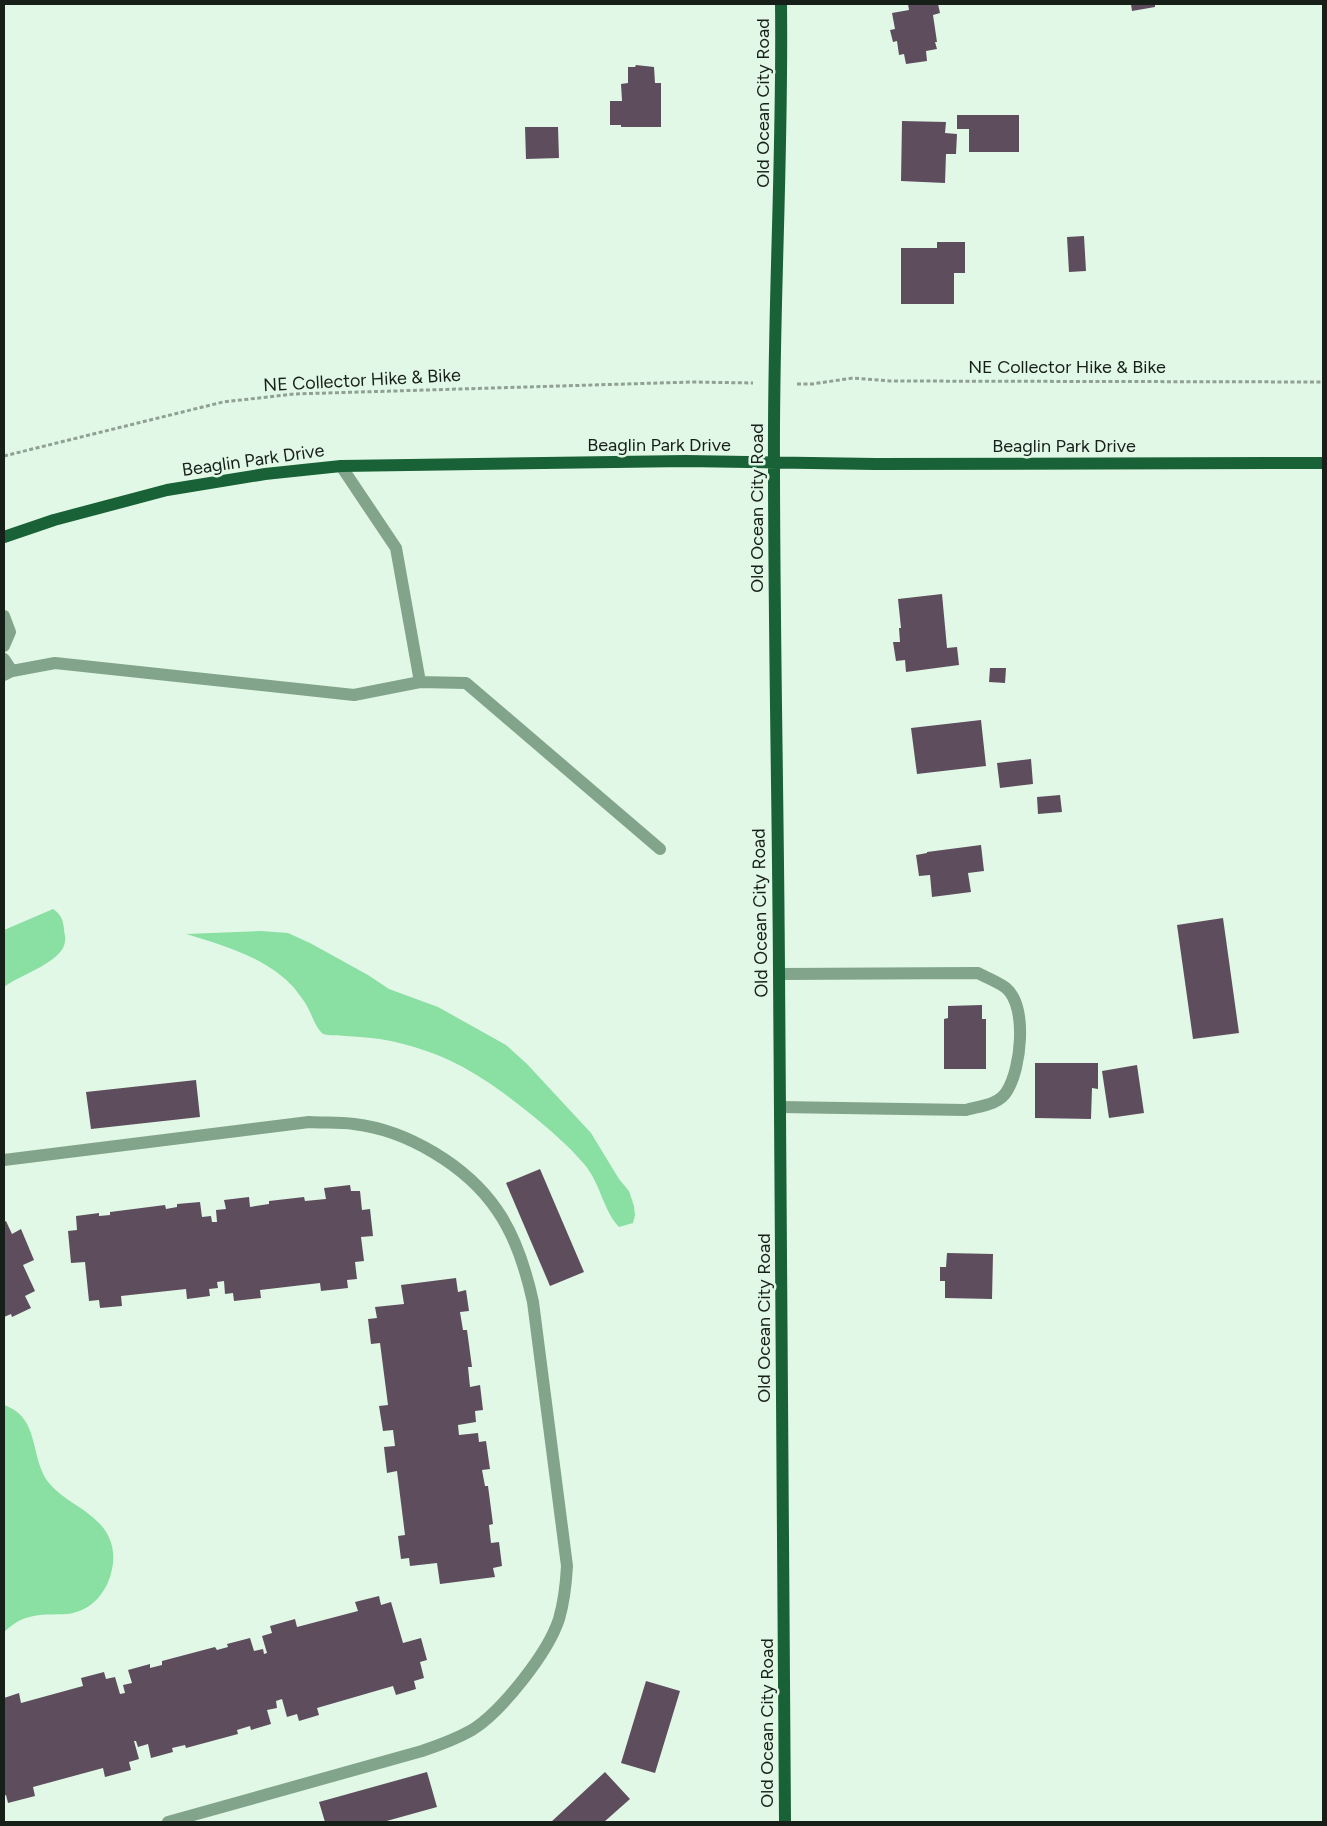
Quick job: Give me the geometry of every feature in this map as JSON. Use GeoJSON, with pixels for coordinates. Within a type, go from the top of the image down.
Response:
{"type":"FeatureCollection","features":[{"type":"Feature","properties":{"kind":"main road","name":"Old Ocean City Road"},"geometry":{"type":"LineString","coordinates":[[781,4],[781,151],[774,366],[774,462],[785,1822]]}},
{"type":"Feature","properties":{"kind":"main road","name":"Beaglin Park Drive"},"geometry":{"type":"LineString","coordinates":[[4,537],[54,520],[167,490],[265,474],[341,466],[774,462],[876,464],[1323,463]]}},
{"type":"Feature","properties":{"kind":"lane"},"geometry":{"type":"LineString","coordinates":[[341,466],[396,548],[420,682]]}},
{"type":"Feature","properties":{"kind":"lane"},"geometry":{"type":"LineString","coordinates":[[4,616],[10,632],[4,646]]}},
{"type":"Feature","properties":{"kind":"lane"},"geometry":{"type":"LineString","coordinates":[[4,659],[8,673],[55,663],[354,695],[420,682],[466,684],[660,849]]}},
{"type":"Feature","properties":{"kind":"lane"},"geometry":{"type":"LineString","coordinates":[[779,974],[978,973],[1006,988],[1018,1006],[1020,1056],[1007,1092],[995,1103],[966,1110],[780,1107]]}},
{"type":"Feature","properties":{"kind":"lane"},"geometry":{"type":"LineString","coordinates":[[4,1160],[309,1122],[355,1124],[378,1129],[402,1137],[446,1160],[483,1192],[509,1230],[528,1278],[567,1566],[563,1601],[558,1621],[530,1671],[494,1713],[473,1729],[447,1743],[168,1822]]}},
{"type":"Feature","properties":{"kind":"path","name":"NE Collector Hike & Bike"},"geometry":{"type":"LineString","coordinates":[[812,384],[853,378],[890,381],[1323,382]]}},
{"type":"Feature","properties":{"kind":"path","name":"NE Collector Hike & Bike"},"geometry":{"type":"LineString","coordinates":[[4,456],[223,402],[294,394],[728,383]]}},
{"type":"Feature","properties":{"kind":"shaded area"},"geometry":{"type":"Polygon","coordinates":[[[53,909],[60,915],[63,923],[65,941],[63,949],[49,962],[4,987],[4,930],[53,909]]]}},
{"type":"Feature","properties":{"kind":"shaded area"},"geometry":{"type":"Polygon","coordinates":[[[261,931],[288,933],[310,943],[368,975],[389,989],[438,1007],[506,1045],[527,1064],[591,1133],[619,1179],[629,1191],[634,1206],[635,1215],[633,1223],[619,1227],[609,1213],[594,1179],[578,1157],[512,1099],[480,1077],[448,1060],[412,1046],[380,1039],[323,1034],[295,989],[272,969],[230,948],[186,934],[261,931]]]}},
{"type":"Feature","properties":{"kind":"shaded area"},"geometry":{"type":"Polygon","coordinates":[[[4,1405],[16,1411],[24,1419],[33,1439],[43,1473],[49,1483],[93,1517],[107,1533],[112,1544],[113,1563],[110,1577],[103,1592],[98,1599],[84,1609],[68,1614],[31,1616],[4,1632],[4,1405]]]}},
{"type":"Feature","properties":{"kind":"building"},"geometry":{"type":"Polygon","coordinates":[[[908,4],[938,4],[940,13],[933,15],[937,49],[926,51],[927,61],[906,64],[904,54],[899,55],[897,41],[893,42],[890,30],[895,29],[892,13],[909,10],[908,4]]]}},
{"type":"Feature","properties":{"kind":"building"},"geometry":{"type":"Polygon","coordinates":[[[1131,4],[1155,4],[1155,7],[1132,11],[1131,4]]]}},
{"type":"Feature","properties":{"kind":"building"},"geometry":{"type":"Polygon","coordinates":[[[636,65],[654,67],[655,83],[661,83],[661,127],[621,127],[621,125],[610,125],[610,101],[622,101],[621,84],[628,83],[628,67],[635,67],[636,65]]]}},
{"type":"Feature","properties":{"kind":"building"},"geometry":{"type":"Polygon","coordinates":[[[957,115],[1019,115],[1019,152],[969,152],[969,129],[957,129],[957,115]]]}},
{"type":"Feature","properties":{"kind":"building"},"geometry":{"type":"Polygon","coordinates":[[[902,121],[946,122],[945,133],[957,134],[956,154],[946,154],[945,183],[901,181],[902,121]]]}},
{"type":"Feature","properties":{"kind":"building"},"geometry":{"type":"Polygon","coordinates":[[[525,127],[558,127],[559,158],[526,159],[525,127]]]}},
{"type":"Feature","properties":{"kind":"building"},"geometry":{"type":"Polygon","coordinates":[[[1084,236],[1086,271],[1069,272],[1067,237],[1084,236]]]}},
{"type":"Feature","properties":{"kind":"building"},"geometry":{"type":"Polygon","coordinates":[[[937,242],[965,242],[965,273],[954,273],[954,304],[901,304],[901,248],[937,248],[937,242]]]}},
{"type":"Feature","properties":{"kind":"building"},"geometry":{"type":"Polygon","coordinates":[[[942,594],[947,648],[957,647],[959,665],[906,672],[905,660],[896,661],[893,642],[900,642],[899,628],[901,628],[898,599],[942,594]]]}},
{"type":"Feature","properties":{"kind":"building"},"geometry":{"type":"Polygon","coordinates":[[[990,668],[1006,668],[1005,683],[989,682],[990,668]]]}},
{"type":"Feature","properties":{"kind":"building"},"geometry":{"type":"Polygon","coordinates":[[[981,720],[986,766],[917,774],[911,728],[981,720]]]}},
{"type":"Feature","properties":{"kind":"building"},"geometry":{"type":"Polygon","coordinates":[[[1031,759],[1033,784],[1000,788],[997,763],[1031,759]]]}},
{"type":"Feature","properties":{"kind":"building"},"geometry":{"type":"Polygon","coordinates":[[[1060,795],[1062,812],[1038,814],[1037,797],[1060,795]]]}},
{"type":"Feature","properties":{"kind":"building"},"geometry":{"type":"Polygon","coordinates":[[[981,845],[984,871],[968,873],[971,892],[932,897],[930,875],[919,876],[916,855],[981,845]]]}},
{"type":"Feature","properties":{"kind":"building"},"geometry":{"type":"Polygon","coordinates":[[[1223,918],[1239,1033],[1193,1039],[1177,925],[1223,918]]]}},
{"type":"Feature","properties":{"kind":"building"},"geometry":{"type":"Polygon","coordinates":[[[982,1005],[982,1019],[986,1019],[986,1069],[944,1069],[944,1019],[948,1018],[948,1006],[982,1005]]]}},
{"type":"Feature","properties":{"kind":"building"},"geometry":{"type":"Polygon","coordinates":[[[1035,1063],[1098,1063],[1098,1089],[1092,1088],[1091,1119],[1035,1118],[1035,1063]]]}},
{"type":"Feature","properties":{"kind":"building"},"geometry":{"type":"Polygon","coordinates":[[[1137,1065],[1144,1113],[1109,1118],[1102,1071],[1137,1065]]]}},
{"type":"Feature","properties":{"kind":"building"},"geometry":{"type":"Polygon","coordinates":[[[196,1080],[200,1117],[91,1129],[86,1092],[196,1080]]]}},
{"type":"Feature","properties":{"kind":"building"},"geometry":{"type":"Polygon","coordinates":[[[540,1169],[584,1272],[550,1286],[506,1183],[540,1169]]]}},
{"type":"Feature","properties":{"kind":"building"},"geometry":{"type":"Polygon","coordinates":[[[350,1185],[351,1191],[360,1191],[362,1210],[370,1209],[373,1236],[361,1237],[364,1261],[355,1262],[357,1279],[347,1280],[348,1288],[321,1291],[320,1283],[260,1290],[261,1298],[234,1301],[233,1293],[225,1294],[224,1281],[217,1282],[218,1288],[209,1289],[210,1296],[187,1299],[186,1289],[121,1296],[122,1306],[100,1308],[99,1300],[89,1301],[85,1262],[71,1263],[68,1231],[77,1230],[76,1216],[99,1213],[99,1216],[110,1215],[110,1212],[165,1205],[166,1209],[177,1207],[177,1204],[200,1202],[202,1217],[211,1216],[212,1222],[217,1222],[216,1210],[226,1209],[224,1200],[249,1197],[250,1207],[269,1204],[269,1201],[304,1197],[305,1201],[326,1199],[324,1188],[350,1185]]]}},
{"type":"Feature","properties":{"kind":"building"},"geometry":{"type":"Polygon","coordinates":[[[6,1221],[12,1234],[21,1229],[34,1260],[23,1265],[35,1291],[25,1296],[31,1308],[12,1317],[11,1314],[4,1317],[4,1222],[6,1221]]]}},
{"type":"Feature","properties":{"kind":"building"},"geometry":{"type":"Polygon","coordinates":[[[947,1253],[993,1254],[992,1299],[945,1298],[945,1281],[940,1281],[940,1267],[946,1267],[947,1253]]]}},
{"type":"Feature","properties":{"kind":"building"},"geometry":{"type":"Polygon","coordinates":[[[456,1278],[458,1292],[466,1290],[469,1311],[460,1312],[463,1330],[467,1330],[472,1367],[468,1367],[470,1387],[480,1385],[483,1410],[475,1411],[476,1422],[458,1425],[459,1435],[478,1433],[479,1442],[486,1441],[490,1469],[482,1470],[485,1486],[488,1486],[493,1524],[489,1525],[491,1543],[499,1542],[502,1566],[493,1568],[495,1577],[440,1584],[437,1563],[410,1566],[409,1558],[401,1559],[398,1536],[405,1535],[397,1471],[387,1473],[384,1447],[395,1446],[393,1430],[383,1431],[379,1406],[388,1405],[380,1343],[371,1344],[368,1319],[377,1318],[375,1307],[404,1304],[401,1285],[456,1278]]]}},
{"type":"Feature","properties":{"kind":"building"},"geometry":{"type":"Polygon","coordinates":[[[379,1596],[381,1605],[391,1602],[403,1643],[421,1638],[427,1660],[420,1662],[424,1678],[414,1681],[416,1689],[396,1695],[393,1686],[317,1708],[319,1715],[299,1721],[297,1714],[287,1717],[282,1699],[276,1701],[277,1708],[267,1710],[271,1724],[251,1730],[250,1726],[237,1730],[238,1734],[186,1748],[185,1745],[172,1748],[173,1752],[151,1758],[148,1744],[138,1747],[136,1741],[134,1741],[139,1759],[129,1762],[131,1770],[105,1777],[103,1768],[33,1787],[35,1796],[8,1803],[6,1795],[4,1796],[4,1698],[19,1693],[21,1703],[83,1686],[81,1678],[104,1672],[106,1679],[115,1677],[120,1694],[125,1693],[123,1685],[132,1683],[128,1670],[150,1664],[150,1668],[162,1665],[162,1661],[215,1647],[217,1650],[228,1647],[227,1644],[250,1638],[254,1651],[263,1649],[264,1654],[267,1653],[262,1636],[272,1633],[270,1626],[295,1619],[297,1627],[358,1611],[355,1602],[379,1596]]]}},
{"type":"Feature","properties":{"kind":"building"},"geometry":{"type":"Polygon","coordinates":[[[646,1681],[680,1691],[655,1773],[621,1763],[646,1681]]]}},
{"type":"Feature","properties":{"kind":"building"},"geometry":{"type":"Polygon","coordinates":[[[427,1772],[437,1807],[383,1822],[325,1822],[319,1802],[427,1772]]]}},
{"type":"Feature","properties":{"kind":"building"},"geometry":{"type":"Polygon","coordinates":[[[605,1772],[630,1799],[604,1822],[551,1822],[605,1772]]]}}]}
